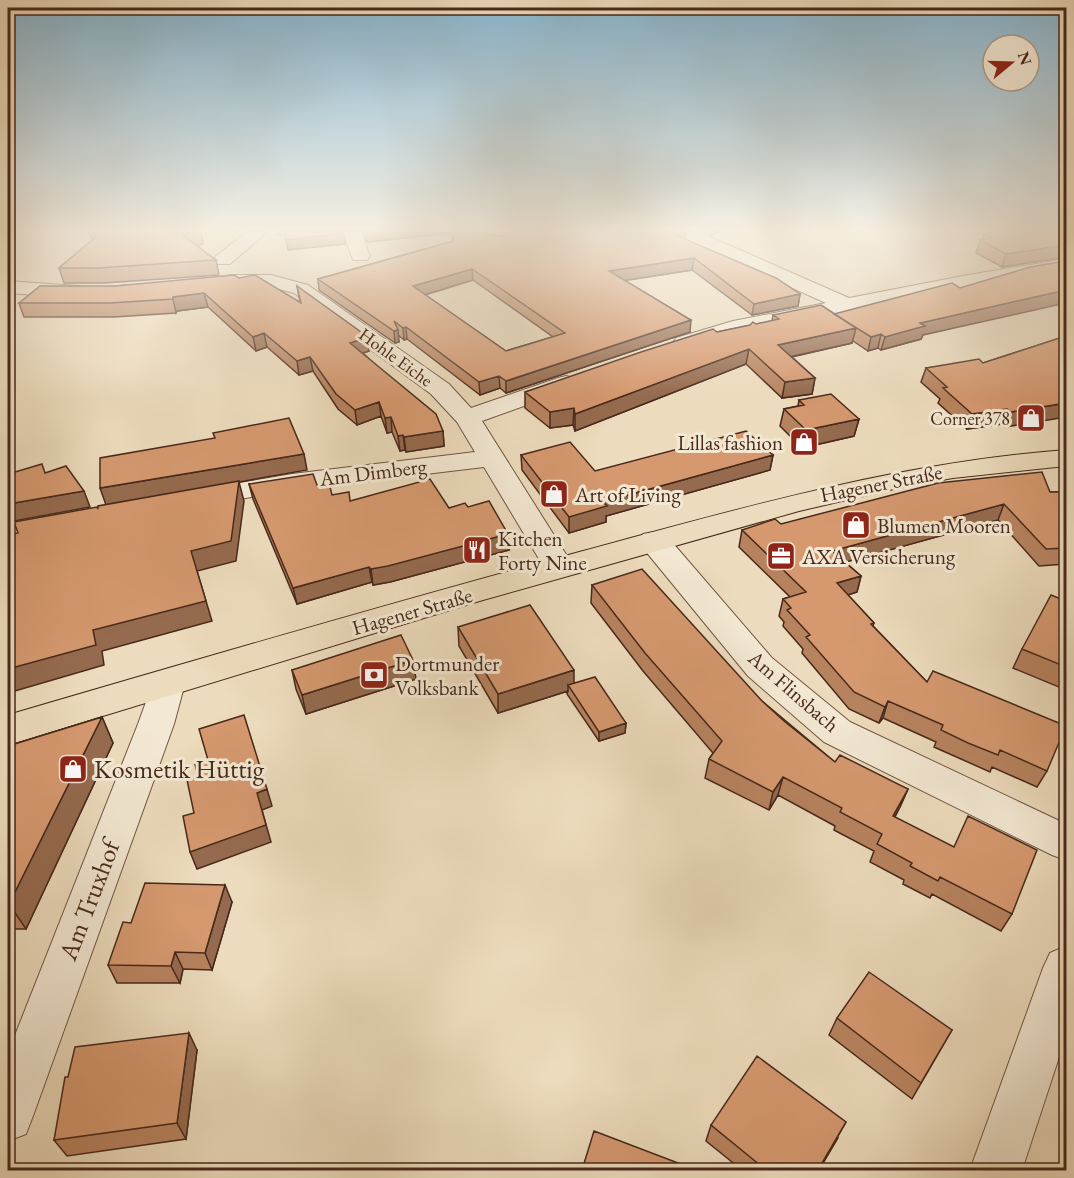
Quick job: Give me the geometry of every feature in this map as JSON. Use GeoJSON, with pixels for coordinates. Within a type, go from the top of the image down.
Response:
{"type":"FeatureCollection","features":[{"type":"Feature","properties":{"kind":"main road","name":"Hagener Straße"},"geometry":{"type":"LineString","coordinates":[[8,730],[559,567],[774,507],[906,476],[993,463],[1066,458]]}},
{"type":"Feature","properties":{"kind":"street"},"geometry":{"type":"LineString","coordinates":[[8,287],[93,292]]}},
{"type":"Feature","properties":{"kind":"street","name":"Hohle Eiche"},"geometry":{"type":"LineString","coordinates":[[297,287],[440,389],[467,418],[559,567]]}},
{"type":"Feature","properties":{"kind":"street"},"geometry":{"type":"LineString","coordinates":[[809,287],[846,305]]}},
{"type":"Feature","properties":{"kind":"street"},"geometry":{"type":"LineString","coordinates":[[668,348],[734,328],[945,287]]}},
{"type":"Feature","properties":{"kind":"street"},"geometry":{"type":"LineString","coordinates":[[467,418],[589,375]]}},
{"type":"Feature","properties":{"kind":"street","name":"Am Dimberg"},"geometry":{"type":"LineString","coordinates":[[179,502],[292,482],[492,458]]}},
{"type":"Feature","properties":{"kind":"street"},"geometry":{"type":"LineString","coordinates":[[8,533],[88,518]]}},
{"type":"Feature","properties":{"kind":"street","name":"Am Flinsbach"},"geometry":{"type":"LineString","coordinates":[[654,541],[760,667],[837,732],[1066,843]]}},
{"type":"Feature","properties":{"kind":"street","name":"Am Truxhof"},"geometry":{"type":"LineString","coordinates":[[8,1116],[156,724],[168,682]]}},
{"type":"Feature","properties":{"kind":"street"},"geometry":{"type":"LineString","coordinates":[[996,1170],[1066,968]]}},
{"type":"Feature","properties":{"kind":"building"},"geometry":{"type":"Polygon","coordinates":[[[39,287],[275,287],[301,303],[298,287],[368,337],[350,343],[436,414],[443,431],[398,436],[391,417],[385,418],[379,402],[355,410],[336,394],[310,357],[297,361],[264,333],[253,337],[204,293],[173,297],[173,299],[110,303],[19,303],[39,287]]]}},
{"type":"Feature","properties":{"kind":"building"},"geometry":{"type":"Polygon","coordinates":[[[330,287],[414,287],[506,351],[565,333],[498,287],[636,287],[691,320],[506,381],[499,376],[479,382],[406,327],[403,328],[394,321],[398,330],[394,331],[330,287]]]}},
{"type":"Feature","properties":{"kind":"building"},"geometry":{"type":"Polygon","coordinates":[[[732,287],[789,287],[800,294],[754,304],[732,287]]]}},
{"type":"Feature","properties":{"kind":"building"},"geometry":{"type":"Polygon","coordinates":[[[937,287],[1066,287],[1066,290],[920,323],[925,326],[885,337],[881,334],[871,337],[834,314],[937,287]]]}},
{"type":"Feature","properties":{"kind":"building"},"geometry":{"type":"Polygon","coordinates":[[[821,305],[856,328],[778,345],[815,378],[785,382],[749,349],[575,414],[574,408],[550,412],[525,392],[713,329],[717,332],[750,325],[753,322],[756,324],[779,319],[773,315],[821,305]]]}},
{"type":"Feature","properties":{"kind":"building"},"geometry":{"type":"Polygon","coordinates":[[[1066,336],[1066,403],[1011,412],[1007,409],[972,414],[943,388],[947,387],[926,368],[979,359],[983,363],[1066,336]]]}},
{"type":"Feature","properties":{"kind":"building"},"geometry":{"type":"Polygon","coordinates":[[[831,394],[859,419],[806,430],[784,409],[804,405],[799,400],[831,394]]]}},
{"type":"Feature","properties":{"kind":"building"},"geometry":{"type":"Polygon","coordinates":[[[289,418],[304,454],[100,488],[100,458],[215,438],[213,433],[289,418]]]}},
{"type":"Feature","properties":{"kind":"building"},"geometry":{"type":"Polygon","coordinates":[[[746,431],[773,455],[603,502],[607,506],[569,517],[521,455],[570,442],[595,471],[746,431]]]}},
{"type":"Feature","properties":{"kind":"building"},"geometry":{"type":"Polygon","coordinates":[[[42,464],[45,473],[66,466],[84,491],[8,504],[8,474],[42,464]]]}},
{"type":"Feature","properties":{"kind":"building"},"geometry":{"type":"Polygon","coordinates":[[[1042,472],[1050,492],[1066,492],[1066,548],[1046,549],[1004,504],[832,551],[861,576],[837,583],[874,623],[871,624],[927,682],[933,671],[1066,726],[1047,771],[1000,750],[998,755],[968,743],[941,730],[943,725],[888,701],[885,707],[854,692],[806,637],[810,635],[787,610],[791,608],[783,599],[806,592],[742,530],[775,519],[781,524],[938,483],[1042,472]]]}},
{"type":"Feature","properties":{"kind":"building"},"geometry":{"type":"Polygon","coordinates":[[[313,474],[317,485],[329,483],[332,495],[349,492],[350,501],[430,479],[449,508],[465,503],[468,507],[489,501],[508,534],[388,566],[371,569],[369,567],[293,588],[249,484],[313,474]]]}},
{"type":"Feature","properties":{"kind":"building"},"geometry":{"type":"Polygon","coordinates":[[[239,481],[231,541],[191,551],[206,601],[93,630],[96,645],[8,669],[8,535],[18,533],[14,522],[97,507],[98,509],[98,506],[239,481]]]}},
{"type":"Feature","properties":{"kind":"building"},"geometry":{"type":"Polygon","coordinates":[[[642,569],[762,701],[784,721],[835,762],[840,755],[908,789],[893,816],[954,847],[968,816],[1037,850],[1012,914],[940,877],[938,881],[910,866],[912,863],[877,844],[882,834],[840,812],[842,808],[783,777],[773,792],[709,759],[722,741],[645,653],[592,585],[642,569]]]}},
{"type":"Feature","properties":{"kind":"building"},"geometry":{"type":"Polygon","coordinates":[[[1051,595],[1066,601],[1066,667],[1022,649],[1051,595]]]}},
{"type":"Feature","properties":{"kind":"building"},"geometry":{"type":"Polygon","coordinates":[[[530,605],[574,670],[498,694],[458,627],[530,605]]]}},
{"type":"Feature","properties":{"kind":"building"},"geometry":{"type":"Polygon","coordinates":[[[401,635],[413,660],[302,695],[292,670],[401,635]]]}},
{"type":"Feature","properties":{"kind":"building"},"geometry":{"type":"Polygon","coordinates":[[[595,677],[626,723],[599,732],[568,685],[595,677]]]}},
{"type":"Feature","properties":{"kind":"building"},"geometry":{"type":"Polygon","coordinates":[[[244,715],[267,789],[257,793],[266,825],[190,852],[183,816],[194,813],[187,780],[198,777],[195,764],[208,760],[199,729],[244,715]]]}},
{"type":"Feature","properties":{"kind":"building"},"geometry":{"type":"Polygon","coordinates":[[[102,717],[9,904],[8,904],[8,746],[102,717]]]}},
{"type":"Feature","properties":{"kind":"building"},"geometry":{"type":"Polygon","coordinates":[[[145,883],[225,885],[205,953],[175,952],[171,966],[108,965],[123,922],[131,923],[145,883]]]}},
{"type":"Feature","properties":{"kind":"building"},"geometry":{"type":"Polygon","coordinates":[[[869,972],[952,1030],[921,1083],[837,1018],[869,972]]]}},
{"type":"Feature","properties":{"kind":"building"},"geometry":{"type":"Polygon","coordinates":[[[189,1033],[177,1123],[54,1140],[65,1077],[68,1077],[75,1047],[189,1033]]]}},
{"type":"Feature","properties":{"kind":"building"},"geometry":{"type":"Polygon","coordinates":[[[757,1056],[846,1122],[818,1170],[766,1170],[711,1125],[757,1056]]]}},
{"type":"Feature","properties":{"kind":"building"},"geometry":{"type":"Polygon","coordinates":[[[594,1131],[691,1168],[690,1170],[582,1170],[594,1131]]]}},
{"type":"Feature","properties":{"kind":"place","name":"Corner 378"},"geometry":{"type":"Point","coordinates":[1031,418]}},
{"type":"Feature","properties":{"kind":"place","name":"Lillas fashion"},"geometry":{"type":"Point","coordinates":[804,442]}},
{"type":"Feature","properties":{"kind":"place","name":"Art of Living"},"geometry":{"type":"Point","coordinates":[554,494]}},
{"type":"Feature","properties":{"kind":"place","name":"Blumen Mooren"},"geometry":{"type":"Point","coordinates":[856,525]}},
{"type":"Feature","properties":{"kind":"place","name":"Kitchen Forty Nine"},"geometry":{"type":"Point","coordinates":[477,550]}},
{"type":"Feature","properties":{"kind":"place","name":"AXA Versicherung"},"geometry":{"type":"Point","coordinates":[781,556]}},
{"type":"Feature","properties":{"kind":"place","name":"Dortmunder Volksbank"},"geometry":{"type":"Point","coordinates":[374,675]}},
{"type":"Feature","properties":{"kind":"place","name":"Kosmetik Hüttig"},"geometry":{"type":"Point","coordinates":[73,769]}}]}
